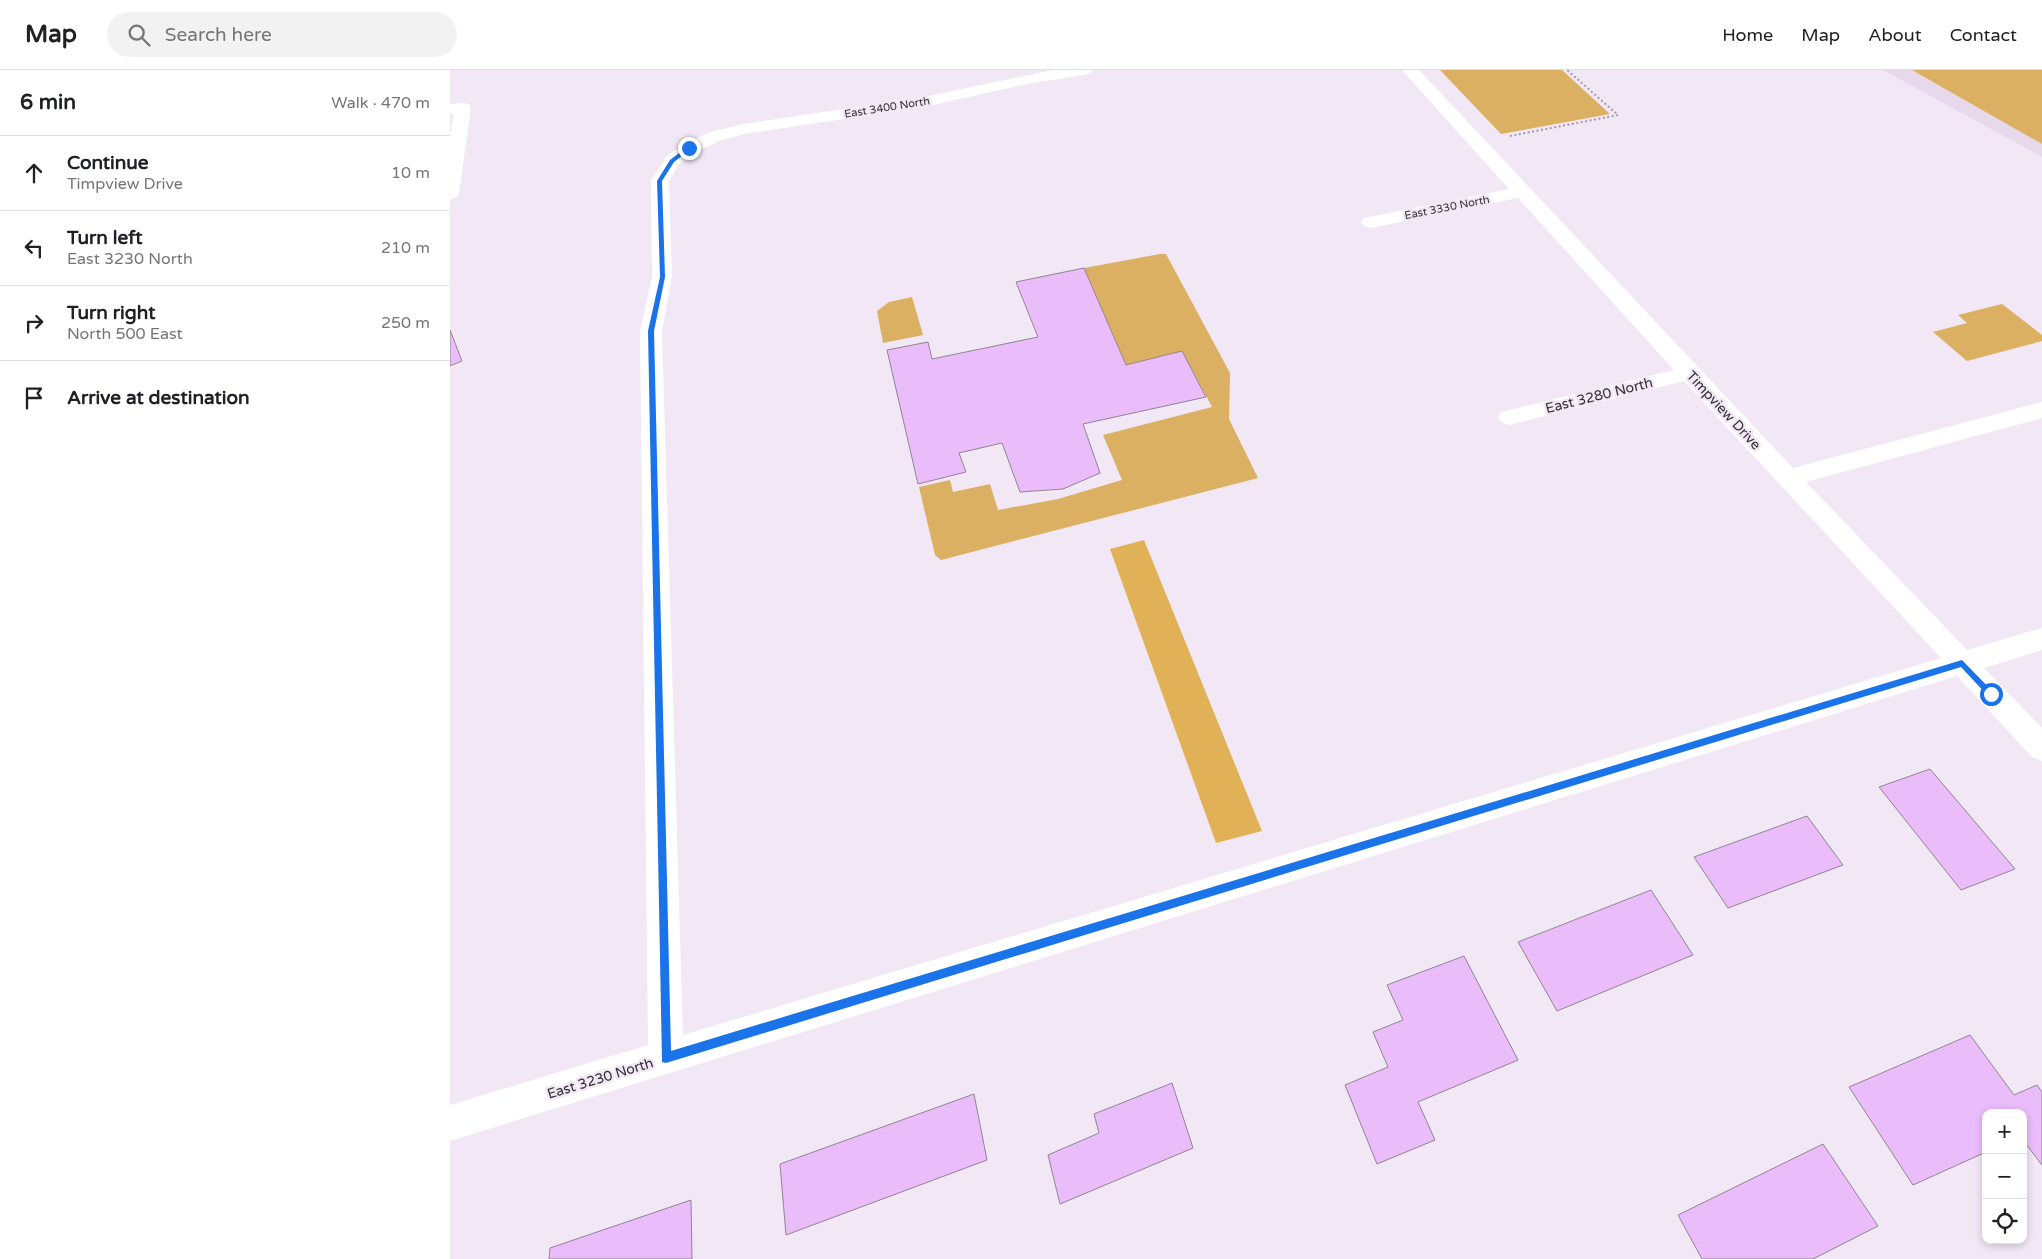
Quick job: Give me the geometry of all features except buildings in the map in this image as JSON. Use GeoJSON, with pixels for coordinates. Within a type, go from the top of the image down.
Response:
{"type":"FeatureCollection","features":[{"type":"Feature","properties":{"kind":"street","name":"East 3400 North"},"geometry":{"type":"LineString","coordinates":[[666,1058],[651,331],[662,277],[660,181],[672,161],[689,148],[716,136],[924,102],[1032,78],[1085,70]]}},
{"type":"Feature","properties":{"kind":"street","name":"Timpview Drive"},"geometry":{"type":"LineString","coordinates":[[1410,70],[1688,373],[2042,748]]}},
{"type":"Feature","properties":{"kind":"street"},"geometry":{"type":"LineString","coordinates":[[450,110],[463,108],[450,193]]}},
{"type":"Feature","properties":{"kind":"street","name":"East 3330 North"},"geometry":{"type":"LineString","coordinates":[[1371,222],[1522,192]]}},
{"type":"Feature","properties":{"kind":"street","name":"East 3280 North"},"geometry":{"type":"LineString","coordinates":[[1509,417],[1688,373]]}},
{"type":"Feature","properties":{"kind":"street"},"geometry":{"type":"LineString","coordinates":[[1788,478],[2042,410]]}},
{"type":"Feature","properties":{"kind":"street","name":"East 3230 North"},"geometry":{"type":"LineString","coordinates":[[450,1124],[2042,639]]}},
{"type":"Feature","properties":{"kind":"path"},"geometry":{"type":"LineString","coordinates":[[1507,137],[1618,115],[1567,70]]}},
{"type":"Feature","properties":{"kind":"shaded area"},"geometry":{"type":"Polygon","coordinates":[[[1440,70],[1562,70],[1610,114],[1501,134],[1440,70]]]}},
{"type":"Feature","properties":{"kind":"shaded area"},"geometry":{"type":"Polygon","coordinates":[[[1883,70],[2042,70],[2042,157],[1883,70]]]}},
{"type":"Feature","properties":{"kind":"shaded area"},"geometry":{"type":"Polygon","coordinates":[[[1912,70],[2042,70],[2042,144],[1912,70]]]}},
{"type":"Feature","properties":{"kind":"shaded area"},"geometry":{"type":"Polygon","coordinates":[[[1166,254],[1230,373],[1229,419],[1258,478],[941,560],[935,555],[919,487],[950,480],[953,492],[990,484],[998,510],[1058,499],[1122,480],[1103,435],[1212,407],[1182,351],[1126,365],[1084,268],[1166,254]]]}},
{"type":"Feature","properties":{"kind":"shaded area"},"geometry":{"type":"Polygon","coordinates":[[[912,297],[923,335],[883,343],[877,311],[889,302],[912,297]]]}},
{"type":"Feature","properties":{"kind":"shaded area"},"geometry":{"type":"Polygon","coordinates":[[[2002,304],[2042,335],[2042,341],[1967,361],[1933,332],[1967,323],[1958,315],[2002,304]]]}},
{"type":"Feature","properties":{"kind":"shaded area"},"geometry":{"type":"Polygon","coordinates":[[[1144,540],[1262,831],[1216,843],[1110,549],[1144,540]]]}},
{"type":"Feature","properties":{"kind":"route"},"geometry":{"type":"LineString","coordinates":[[689,148],[672,161],[660,181],[662,277],[651,331],[666,1058],[1962,664],[1991,694]]}}]}
